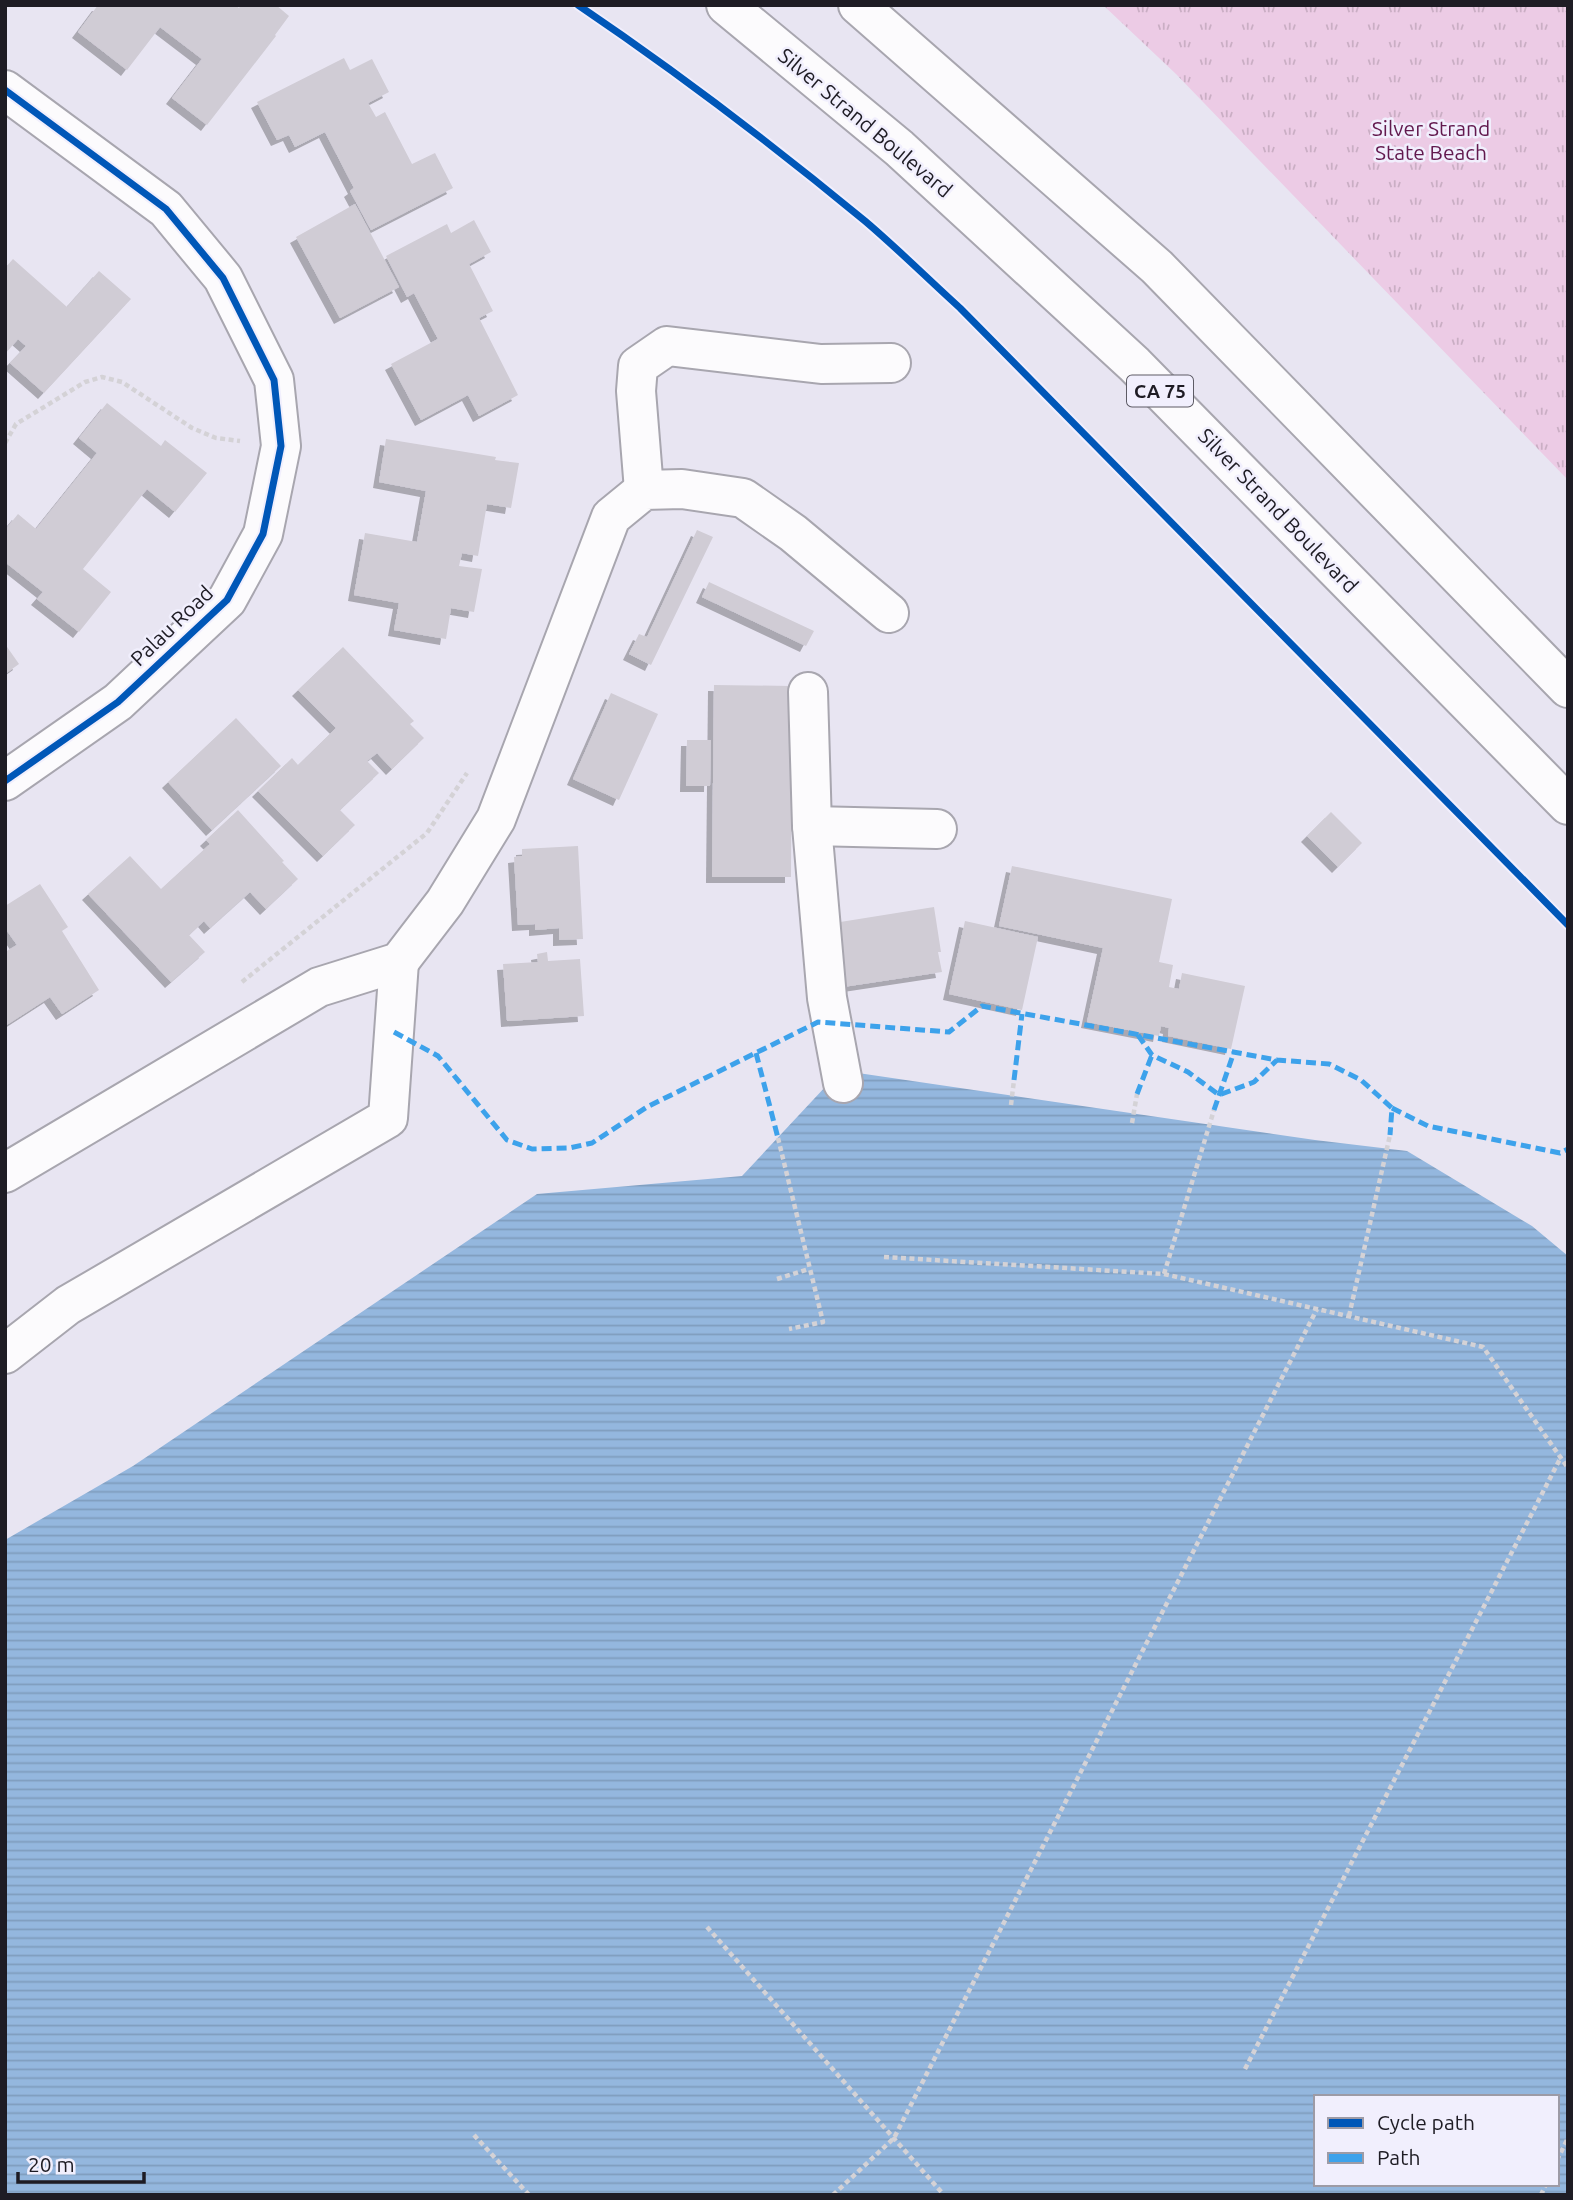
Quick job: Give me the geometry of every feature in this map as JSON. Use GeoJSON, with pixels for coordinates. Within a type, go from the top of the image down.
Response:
{"type":"FeatureCollection","features":[{"type":"Feature","properties":{"kind":"main road","name":"Silver Strand Boulevard"},"geometry":{"type":"LineString","coordinates":[[726,5],[899,148],[1134,364],[1568,806]]}},
{"type":"Feature","properties":{"kind":"main road"},"geometry":{"type":"LineString","coordinates":[[858,5],[1157,267],[1568,688]]}},
{"type":"Feature","properties":{"kind":"main road","name":"Palau Road"},"geometry":{"type":"LineString","coordinates":[[5,90],[166,209],[223,278],[274,380],[281,446],[263,534],[227,600],[118,702],[5,781]]}},
{"type":"Feature","properties":{"kind":"main road"},"geometry":{"type":"LineString","coordinates":[[644,490],[636,391],[638,366],[667,346],[821,364],[891,363]]}},
{"type":"Feature","properties":{"kind":"main road"},"geometry":{"type":"LineString","coordinates":[[5,1354],[68,1305],[388,1118],[399,962],[445,902],[496,820],[611,517],[644,490],[681,489],[743,498],[793,533],[889,613]]}},
{"type":"Feature","properties":{"kind":"main road"},"geometry":{"type":"LineString","coordinates":[[808,692],[812,826],[827,998],[843,1083]]}},
{"type":"Feature","properties":{"kind":"main road"},"geometry":{"type":"LineString","coordinates":[[812,826],[937,829]]}},
{"type":"Feature","properties":{"kind":"main road"},"geometry":{"type":"LineString","coordinates":[[5,1173],[319,986],[399,962]]}},
{"type":"Feature","properties":{"kind":"path"},"geometry":{"type":"LineString","coordinates":[[5,443],[16,424],[85,382],[102,377],[122,382],[192,429],[216,438],[248,442]]}},
{"type":"Feature","properties":{"kind":"path"},"geometry":{"type":"LineString","coordinates":[[237,986],[427,833],[471,767]]}},
{"type":"Feature","properties":{"kind":"path"},"geometry":{"type":"LineString","coordinates":[[1011,1105],[1014,1080]]}},
{"type":"Feature","properties":{"kind":"path"},"geometry":{"type":"LineString","coordinates":[[1132,1123],[1137,1094]]}},
{"type":"Feature","properties":{"kind":"path"},"geometry":{"type":"LineString","coordinates":[[1164,1274],[1214,1110]]}},
{"type":"Feature","properties":{"kind":"path"},"geometry":{"type":"LineString","coordinates":[[1349,1316],[1390,1135]]}},
{"type":"Feature","properties":{"kind":"path"},"geometry":{"type":"LineString","coordinates":[[778,1138],[823,1322],[789,1329]]}},
{"type":"Feature","properties":{"kind":"path"},"geometry":{"type":"LineString","coordinates":[[884,1257],[1164,1274],[1483,1347],[1568,1468]]}},
{"type":"Feature","properties":{"kind":"path"},"geometry":{"type":"LineString","coordinates":[[777,1279],[809,1269]]}},
{"type":"Feature","properties":{"kind":"path"},"geometry":{"type":"LineString","coordinates":[[834,2195],[894,2138],[1317,1309]]}},
{"type":"Feature","properties":{"kind":"path"},"geometry":{"type":"LineString","coordinates":[[1245,2069],[1560,1457]]}},
{"type":"Feature","properties":{"kind":"path"},"geometry":{"type":"LineString","coordinates":[[707,1927],[944,2195]]}},
{"type":"Feature","properties":{"kind":"path"},"geometry":{"type":"LineString","coordinates":[[474,2135],[529,2195]]}},
{"type":"Feature","properties":{"kind":"path"},"geometry":{"type":"LineString","coordinates":[[1559,2156],[1568,2138]]}},
{"type":"Feature","properties":{"kind":"green space","name":"Silver Strand State Beach"},"geometry":{"type":"Polygon","coordinates":[[[1103,5],[1568,5],[1568,480],[1176,74],[1103,5]]]}},
{"type":"Feature","properties":{"kind":"water"},"geometry":{"type":"Polygon","coordinates":[[[858,1073],[1407,1151],[1532,1226],[1568,1256],[1568,2195],[5,2195],[5,1540],[133,1466],[537,1194],[742,1176],[827,1085],[858,1073]]]}},
{"type":"Feature","properties":{"kind":"building"},"geometry":{"type":"Polygon","coordinates":[[[98,5],[235,5],[239,8],[241,5],[276,5],[289,16],[207,125],[172,98],[202,59],[160,27],[127,70],[78,32],[98,5]]]}},
{"type":"Feature","properties":{"kind":"building"},"geometry":{"type":"Polygon","coordinates":[[[344,58],[350,70],[372,59],[389,92],[368,103],[376,117],[385,112],[412,164],[435,153],[453,188],[371,230],[350,191],[354,188],[325,132],[295,147],[289,135],[277,140],[257,102],[344,58]]]}},
{"type":"Feature","properties":{"kind":"building"},"geometry":{"type":"Polygon","coordinates":[[[355,204],[399,287],[340,318],[296,237],[355,204]]]}},
{"type":"Feature","properties":{"kind":"building"},"geometry":{"type":"Polygon","coordinates":[[[474,220],[491,252],[469,264],[493,311],[479,318],[518,395],[479,416],[468,395],[421,420],[391,364],[438,339],[414,293],[407,297],[386,256],[447,224],[451,233],[474,220]]]}},
{"type":"Feature","properties":{"kind":"building"},"geometry":{"type":"Polygon","coordinates":[[[13,259],[67,307],[99,271],[131,299],[44,393],[10,363],[26,346],[18,339],[5,354],[5,268],[13,259]]]}},
{"type":"Feature","properties":{"kind":"building"},"geometry":{"type":"Polygon","coordinates":[[[107,403],[161,446],[165,440],[207,473],[175,512],[147,489],[83,569],[111,592],[79,632],[37,599],[43,592],[5,562],[5,530],[18,514],[36,529],[97,453],[79,438],[107,403]]]}},
{"type":"Feature","properties":{"kind":"building"},"geometry":{"type":"Polygon","coordinates":[[[386,439],[519,463],[511,508],[487,504],[478,556],[462,553],[459,566],[482,569],[474,612],[451,608],[446,639],[394,630],[399,603],[354,595],[365,533],[417,542],[426,491],[379,482],[386,439]]]}},
{"type":"Feature","properties":{"kind":"building"},"geometry":{"type":"Polygon","coordinates":[[[697,530],[713,537],[651,665],[629,654],[639,634],[647,637],[697,530]]]}},
{"type":"Feature","properties":{"kind":"building"},"geometry":{"type":"Polygon","coordinates":[[[709,582],[814,631],[806,646],[702,597],[709,582]]]}},
{"type":"Feature","properties":{"kind":"building"},"geometry":{"type":"Polygon","coordinates":[[[5,644],[19,664],[5,674],[5,644]]]}},
{"type":"Feature","properties":{"kind":"building"},"geometry":{"type":"Polygon","coordinates":[[[343,647],[414,721],[410,724],[424,738],[392,769],[377,753],[367,761],[379,773],[340,810],[355,825],[323,856],[258,791],[292,758],[298,765],[336,728],[298,690],[343,647]]]}},
{"type":"Feature","properties":{"kind":"building"},"geometry":{"type":"Polygon","coordinates":[[[714,685],[792,686],[791,877],[712,877],[714,685]]]}},
{"type":"Feature","properties":{"kind":"building"},"geometry":{"type":"Polygon","coordinates":[[[611,693],[658,714],[619,800],[573,779],[611,693]]]}},
{"type":"Feature","properties":{"kind":"building"},"geometry":{"type":"Polygon","coordinates":[[[236,718],[281,766],[212,830],[168,782],[236,718]]]}},
{"type":"Feature","properties":{"kind":"building"},"geometry":{"type":"Polygon","coordinates":[[[687,740],[711,740],[710,786],[686,786],[687,740]]]}},
{"type":"Feature","properties":{"kind":"building"},"geometry":{"type":"Polygon","coordinates":[[[238,810],[298,879],[266,909],[250,892],[210,928],[204,921],[189,935],[205,952],[171,982],[88,894],[130,856],[161,889],[210,844],[206,840],[238,810]]]}},
{"type":"Feature","properties":{"kind":"building"},"geometry":{"type":"Polygon","coordinates":[[[1331,812],[1362,843],[1338,867],[1307,836],[1331,812]]]}},
{"type":"Feature","properties":{"kind":"building"},"geometry":{"type":"Polygon","coordinates":[[[578,846],[583,939],[559,940],[559,928],[535,930],[535,924],[518,925],[514,857],[522,856],[522,849],[578,846]]]}},
{"type":"Feature","properties":{"kind":"building"},"geometry":{"type":"Polygon","coordinates":[[[1012,866],[1172,899],[1159,962],[1173,965],[1169,987],[1179,989],[1182,973],[1245,986],[1231,1049],[1168,1036],[1169,1028],[1161,1026],[1159,1036],[1087,1022],[1103,948],[999,926],[1012,866]]]}},
{"type":"Feature","properties":{"kind":"building"},"geometry":{"type":"Polygon","coordinates":[[[40,884],[68,927],[62,931],[99,990],[62,1014],[50,997],[5,1026],[5,952],[17,945],[5,928],[5,906],[40,884]]]}},
{"type":"Feature","properties":{"kind":"building"},"geometry":{"type":"Polygon","coordinates":[[[934,907],[942,972],[843,987],[834,923],[934,907]]]}},
{"type":"Feature","properties":{"kind":"building"},"geometry":{"type":"Polygon","coordinates":[[[965,921],[1038,937],[1022,1010],[949,994],[965,921]]]}},
{"type":"Feature","properties":{"kind":"building"},"geometry":{"type":"Polygon","coordinates":[[[547,952],[548,961],[580,959],[584,1016],[507,1021],[503,964],[538,962],[537,954],[547,952]]]}},
{"type":"Feature","properties":{"kind":"marked path"},"geometry":{"type":"LineString","coordinates":[[394,1032],[438,1056],[507,1140],[532,1149],[569,1148],[592,1143],[647,1107],[818,1022],[949,1032],[982,1006],[1277,1060],[1329,1064],[1361,1080],[1392,1108],[1390,1135]]}},
{"type":"Feature","properties":{"kind":"marked path"},"geometry":{"type":"LineString","coordinates":[[1014,1080],[1022,1014]]}},
{"type":"Feature","properties":{"kind":"marked path"},"geometry":{"type":"LineString","coordinates":[[1138,1035],[1152,1055],[1188,1072],[1219,1095],[1254,1082],[1277,1060]]}},
{"type":"Feature","properties":{"kind":"marked path"},"geometry":{"type":"LineString","coordinates":[[1214,1110],[1234,1052]]}},
{"type":"Feature","properties":{"kind":"marked path"},"geometry":{"type":"LineString","coordinates":[[756,1053],[778,1138]]}},
{"type":"Feature","properties":{"kind":"marked path"},"geometry":{"type":"LineString","coordinates":[[1137,1094],[1152,1055]]}},
{"type":"Feature","properties":{"kind":"marked path"},"geometry":{"type":"LineString","coordinates":[[1392,1108],[1428,1126],[1560,1153],[1568,1149]]}},
{"type":"Feature","properties":{"kind":"cycle path"},"geometry":{"type":"LineString","coordinates":[[578,5],[652,56],[760,137],[901,253],[960,308],[1568,925]]}},
{"type":"Feature","properties":{"kind":"cycle path"},"geometry":{"type":"LineString","coordinates":[[5,90],[166,209],[223,278],[274,380],[281,446],[263,534],[227,600],[118,702],[5,781]]}}]}
